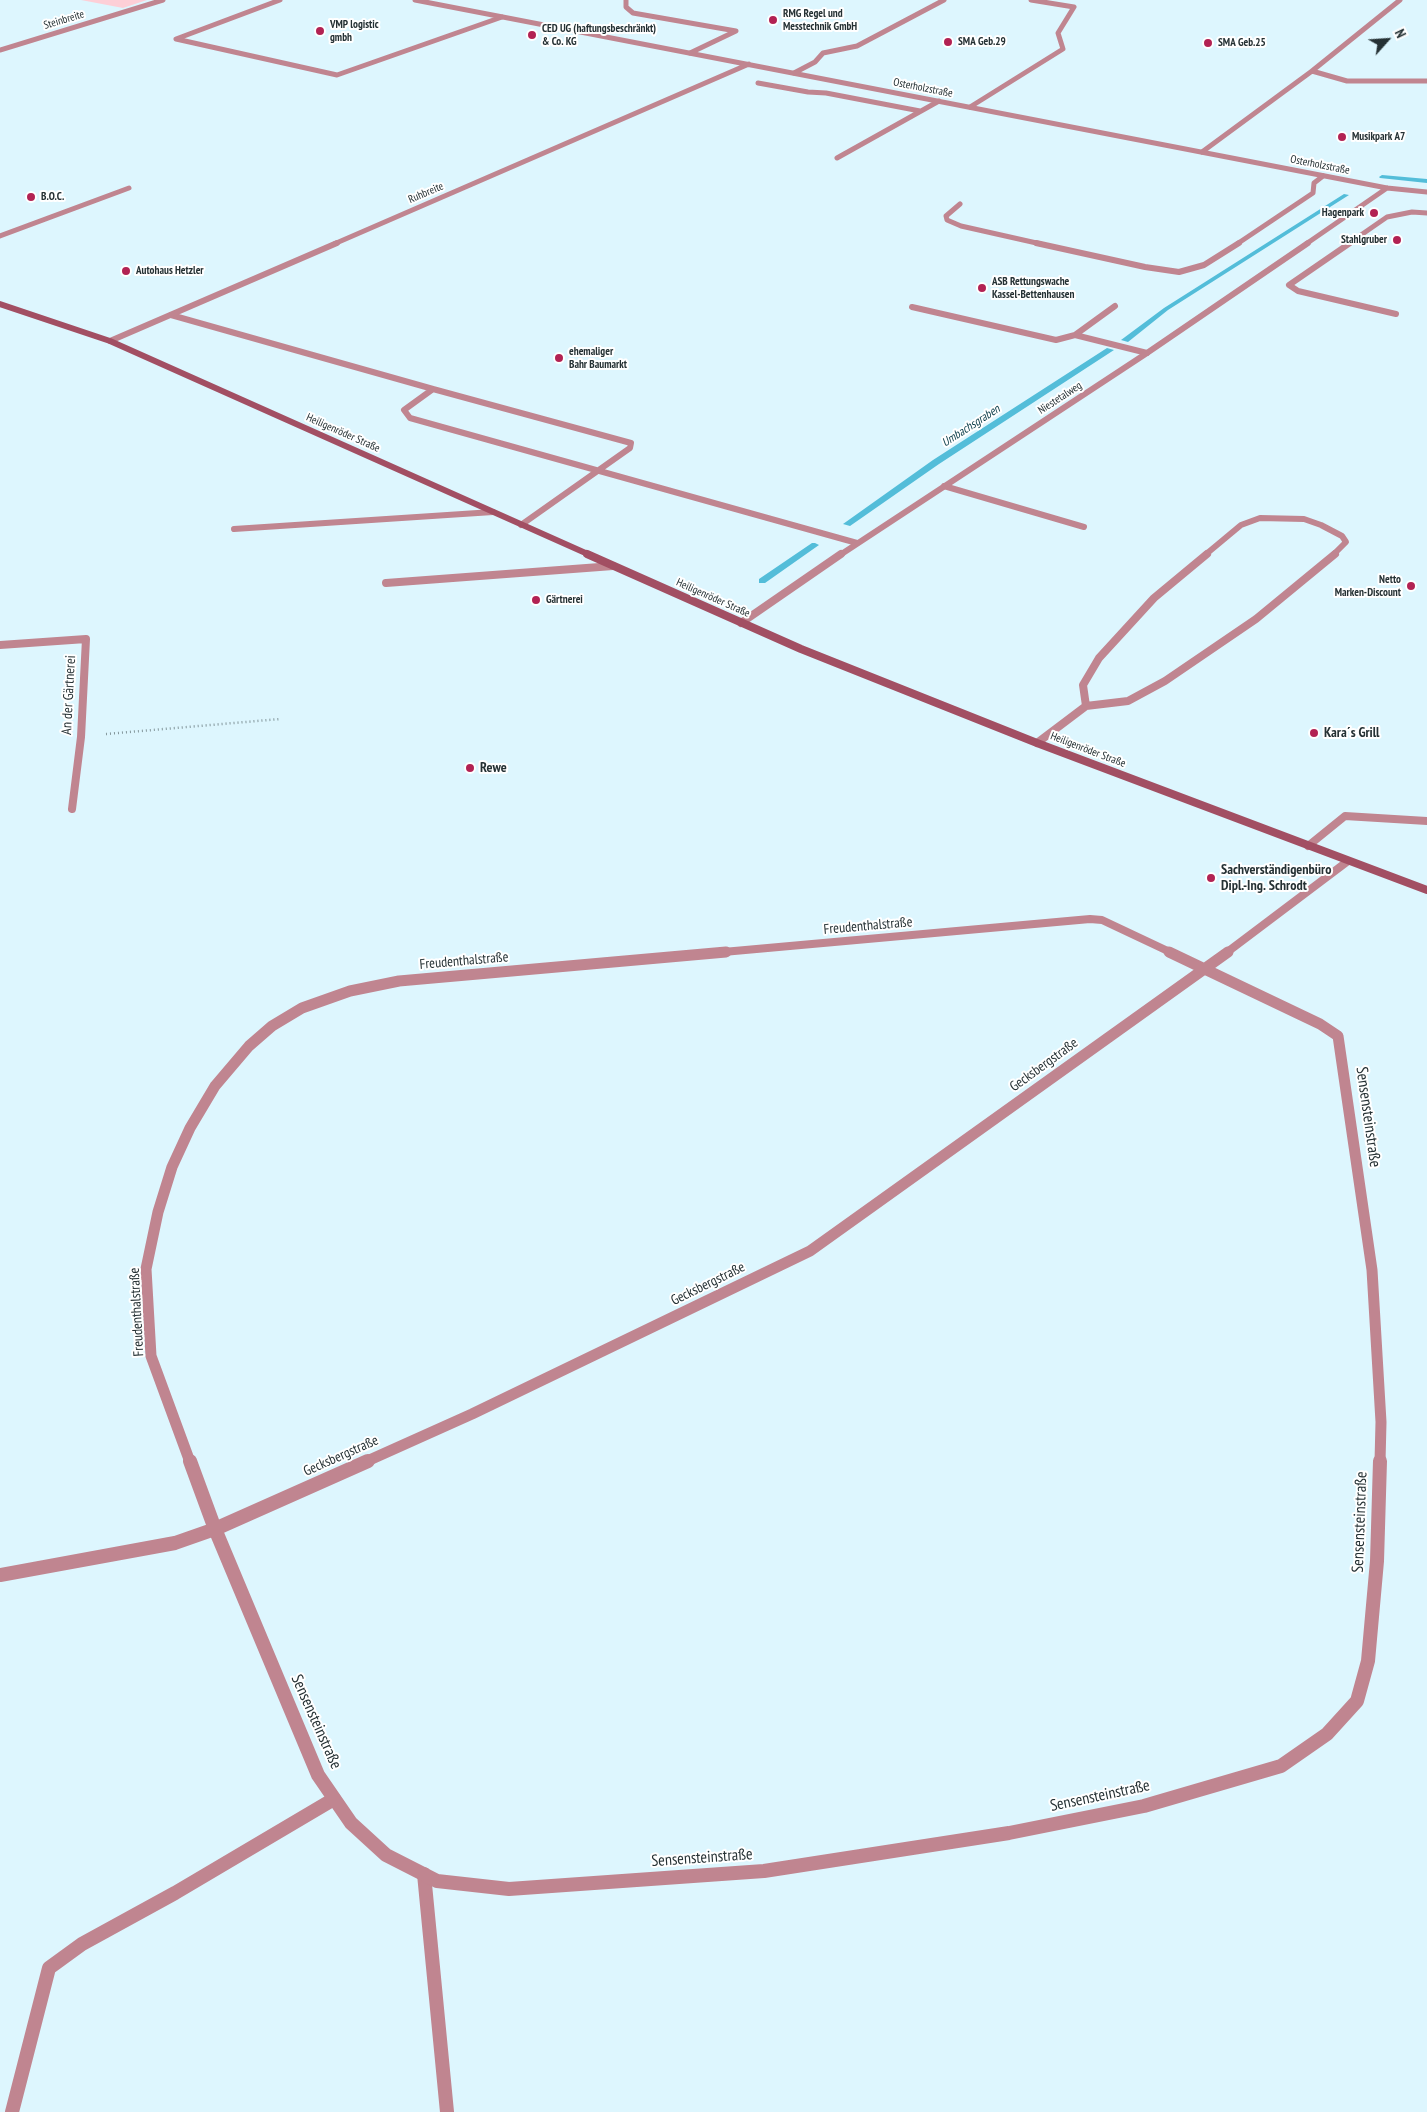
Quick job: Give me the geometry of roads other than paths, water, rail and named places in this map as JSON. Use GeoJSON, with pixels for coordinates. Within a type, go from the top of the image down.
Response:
{"type":"FeatureCollection","features":[{"type":"Feature","properties":{"kind":"street","name":"Steinbreite"},"geometry":{"type":"LineString","coordinates":[[0,50],[162,0]]}},
{"type":"Feature","properties":{"kind":"street"},"geometry":{"type":"LineString","coordinates":[[280,0],[176,39],[337,75],[502,16]]}},
{"type":"Feature","properties":{"kind":"street","name":"Osterholzstraße"},"geometry":{"type":"LineString","coordinates":[[415,0],[1323,176],[1388,188],[1427,192]]}},
{"type":"Feature","properties":{"kind":"street"},"geometry":{"type":"LineString","coordinates":[[626,0],[626,6],[633,13],[736,31],[690,53]]}},
{"type":"Feature","properties":{"kind":"street"},"geometry":{"type":"LineString","coordinates":[[794,73],[815,62],[824,53],[857,46],[944,0]]}},
{"type":"Feature","properties":{"kind":"street"},"geometry":{"type":"LineString","coordinates":[[970,107],[1063,49],[1058,34],[1074,8],[1032,0]]}},
{"type":"Feature","properties":{"kind":"street"},"geometry":{"type":"LineString","coordinates":[[1202,152],[1312,71],[1400,0]]}},
{"type":"Feature","properties":{"kind":"street","name":"Ruhbreite"},"geometry":{"type":"LineString","coordinates":[[110,341],[750,64]]}},
{"type":"Feature","properties":{"kind":"street"},"geometry":{"type":"LineString","coordinates":[[1312,71],[1347,81],[1427,81]]}},
{"type":"Feature","properties":{"kind":"street"},"geometry":{"type":"LineString","coordinates":[[758,83],[826,93],[920,111]]}},
{"type":"Feature","properties":{"kind":"street"},"geometry":{"type":"LineString","coordinates":[[837,158],[939,101]]}},
{"type":"Feature","properties":{"kind":"street"},"geometry":{"type":"LineString","coordinates":[[960,204],[946,216],[947,220],[961,226],[1146,267],[1179,272],[1204,265],[1252,234],[1313,193],[1314,183],[1323,176]]}},
{"type":"Feature","properties":{"kind":"street"},"geometry":{"type":"LineString","coordinates":[[0,236],[129,188]]}},
{"type":"Feature","properties":{"kind":"street","name":"Niestetalweg"},"geometry":{"type":"LineString","coordinates":[[741,622],[857,543],[1147,353],[1388,188]]}},
{"type":"Feature","properties":{"kind":"street"},"geometry":{"type":"LineString","coordinates":[[1396,314],[1298,291],[1289,286],[1388,217],[1412,212],[1427,213]]}},
{"type":"Feature","properties":{"kind":"street","name":"Heiligenröder Straße"},"geometry":{"type":"LineString","coordinates":[[0,304],[110,341],[802,649],[1037,743],[1427,890]]}},
{"type":"Feature","properties":{"kind":"street"},"geometry":{"type":"LineString","coordinates":[[912,307],[1056,340],[1074,335],[1115,306]]}},
{"type":"Feature","properties":{"kind":"street"},"geometry":{"type":"LineString","coordinates":[[171,315],[630,442],[630,448],[521,525]]}},
{"type":"Feature","properties":{"kind":"street"},"geometry":{"type":"LineString","coordinates":[[1074,335],[1147,353]]}},
{"type":"Feature","properties":{"kind":"street"},"geometry":{"type":"LineString","coordinates":[[433,389],[404,410],[410,418],[598,469],[857,543]]}},
{"type":"Feature","properties":{"kind":"street"},"geometry":{"type":"LineString","coordinates":[[944,486],[1084,527]]}},
{"type":"Feature","properties":{"kind":"street"},"geometry":{"type":"LineString","coordinates":[[234,529],[493,512]]}},
{"type":"Feature","properties":{"kind":"street"},"geometry":{"type":"LineString","coordinates":[[1037,743],[1086,706],[1128,701],[1164,681],[1256,619],[1337,552],[1346,542],[1342,536],[1322,525],[1304,519],[1260,518],[1241,525],[1154,598],[1099,658],[1083,685],[1086,706]]}},
{"type":"Feature","properties":{"kind":"street"},"geometry":{"type":"LineString","coordinates":[[386,583],[613,566]]}},
{"type":"Feature","properties":{"kind":"street","name":"An der Gärtnerei"},"geometry":{"type":"LineString","coordinates":[[0,645],[86,639],[81,737],[72,809]]}},
{"type":"Feature","properties":{"kind":"street"},"geometry":{"type":"LineString","coordinates":[[1308,846],[1345,816],[1427,821]]}},
{"type":"Feature","properties":{"kind":"street","name":"Gecksbergstraße"},"geometry":{"type":"LineString","coordinates":[[0,1575],[175,1543],[215,1528],[472,1414],[810,1251],[1206,968],[1348,861]]}},
{"type":"Feature","properties":{"kind":"street","name":"Freudenthalstraße"},"geometry":{"type":"LineString","coordinates":[[215,1528],[151,1356],[146,1269],[158,1212],[172,1167],[190,1128],[215,1086],[249,1046],[272,1026],[302,1008],[350,991],[399,981],[1090,919],[1102,920],[1206,968]]}},
{"type":"Feature","properties":{"kind":"street","name":"Sensensteinstraße"},"geometry":{"type":"LineString","coordinates":[[215,1528],[318,1775],[351,1824],[386,1855],[436,1881],[509,1889],[764,1871],[1010,1834],[1144,1806],[1281,1766],[1328,1734],[1357,1701],[1368,1661],[1377,1561],[1381,1422],[1372,1270],[1338,1036],[1320,1024],[1206,968]]}},
{"type":"Feature","properties":{"kind":"street"},"geometry":{"type":"LineString","coordinates":[[12,2112],[49,1968],[82,1944],[175,1893],[334,1799]]}},
{"type":"Feature","properties":{"kind":"street"},"geometry":{"type":"LineString","coordinates":[[424,1874],[447,2112]]}},
{"type":"Feature","properties":{"kind":"waterway","name":"Umbachsgraben"},"geometry":{"type":"LineString","coordinates":[[1382,177],[1427,181]]}},
{"type":"Feature","properties":{"kind":"waterway","name":"Umbachsgraben"},"geometry":{"type":"LineString","coordinates":[[1125,340],[1166,309],[1346,195]]}},
{"type":"Feature","properties":{"kind":"waterway","name":"Umbachsgraben"},"geometry":{"type":"LineString","coordinates":[[847,524],[936,462],[1110,350]]}},
{"type":"Feature","properties":{"kind":"waterway","name":"Umbachsgraben"},"geometry":{"type":"LineString","coordinates":[[762,581],[815,545]]}},
{"type":"Feature","properties":{"kind":"place","name":"RMG Regel und Messtechnik GmbH"},"geometry":{"type":"Point","coordinates":[773,20]}},
{"type":"Feature","properties":{"kind":"place","name":"VMP logistic gmbh"},"geometry":{"type":"Point","coordinates":[320,31]}},
{"type":"Feature","properties":{"kind":"place","name":"CED UG (haftungsbeschränkt) & Co. KG"},"geometry":{"type":"Point","coordinates":[532,35]}},
{"type":"Feature","properties":{"kind":"place","name":"SMA Geb.29"},"geometry":{"type":"Point","coordinates":[948,42]}},
{"type":"Feature","properties":{"kind":"place","name":"SMA Geb.25"},"geometry":{"type":"Point","coordinates":[1208,43]}},
{"type":"Feature","properties":{"kind":"place","name":"Musikpark A7"},"geometry":{"type":"Point","coordinates":[1342,137]}},
{"type":"Feature","properties":{"kind":"place","name":"B.O.C."},"geometry":{"type":"Point","coordinates":[31,197]}},
{"type":"Feature","properties":{"kind":"place","name":"Hagenpark"},"geometry":{"type":"Point","coordinates":[1374,213]}},
{"type":"Feature","properties":{"kind":"place","name":"Stahlgruber"},"geometry":{"type":"Point","coordinates":[1397,240]}},
{"type":"Feature","properties":{"kind":"place","name":"Autohaus Hetzler"},"geometry":{"type":"Point","coordinates":[126,271]}},
{"type":"Feature","properties":{"kind":"place","name":"ASB Rettungswache Kassel-Bettenhausen"},"geometry":{"type":"Point","coordinates":[982,288]}},
{"type":"Feature","properties":{"kind":"place","name":"ehemaliger Bahr Baumarkt"},"geometry":{"type":"Point","coordinates":[559,358]}},
{"type":"Feature","properties":{"kind":"place","name":"Netto Marken-Discount"},"geometry":{"type":"Point","coordinates":[1411,586]}},
{"type":"Feature","properties":{"kind":"place","name":"Gärtnerei"},"geometry":{"type":"Point","coordinates":[536,600]}},
{"type":"Feature","properties":{"kind":"place","name":"Kara´s Grill"},"geometry":{"type":"Point","coordinates":[1314,733]}},
{"type":"Feature","properties":{"kind":"place","name":"Rewe"},"geometry":{"type":"Point","coordinates":[470,768]}},
{"type":"Feature","properties":{"kind":"place","name":"Sachverständigenbüro Dipl.-Ing. Schrodt"},"geometry":{"type":"Point","coordinates":[1211,878]}}]}
